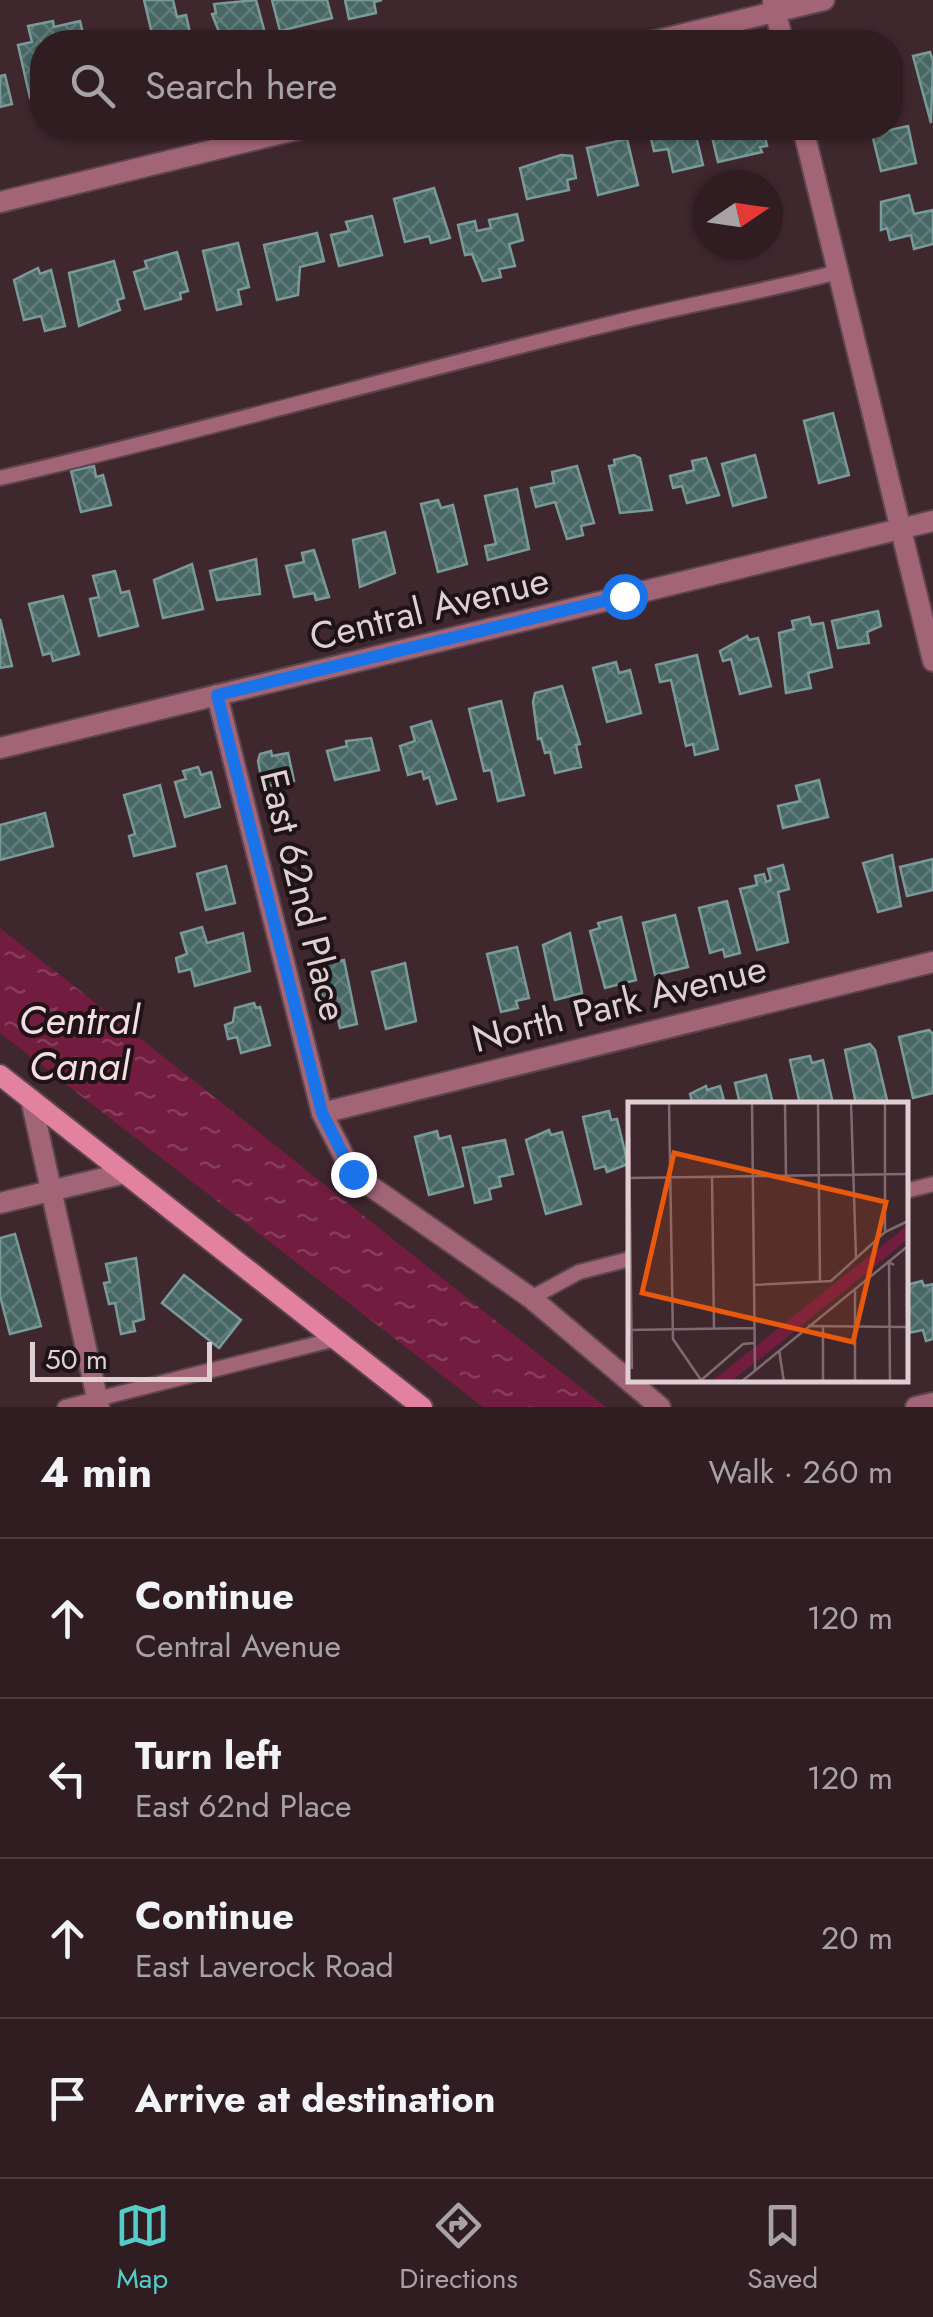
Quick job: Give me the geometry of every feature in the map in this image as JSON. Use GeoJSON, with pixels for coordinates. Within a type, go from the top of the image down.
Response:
{"type":"FeatureCollection","features":[{"type":"Feature","properties":{"kind":"main road"},"geometry":{"type":"LineString","coordinates":[[0,1075],[422,1407]]}},
{"type":"Feature","properties":{"kind":"street"},"geometry":{"type":"LineString","coordinates":[[692,30],[774,6],[824,0]]}},
{"type":"Feature","properties":{"kind":"street"},"geometry":{"type":"LineString","coordinates":[[0,202],[255,140]]}},
{"type":"Feature","properties":{"kind":"street"},"geometry":{"type":"LineString","coordinates":[[806,140],[933,661]]}},
{"type":"Feature","properties":{"kind":"street","name":"Central Avenue"},"geometry":{"type":"LineString","coordinates":[[0,748],[933,521]]}},
{"type":"Feature","properties":{"kind":"street","name":"East 62nd Place"},"geometry":{"type":"LineString","coordinates":[[217,695],[322,1113],[353,1174],[531,1298],[628,1380]]}},
{"type":"Feature","properties":{"kind":"street","name":"North Park Avenue"},"geometry":{"type":"LineString","coordinates":[[322,1113],[933,962]]}},
{"type":"Feature","properties":{"kind":"street"},"geometry":{"type":"LineString","coordinates":[[31,1099],[98,1402]]}},
{"type":"Feature","properties":{"kind":"street"},"geometry":{"type":"LineString","coordinates":[[0,1203],[126,1172]]}},
{"type":"Feature","properties":{"kind":"street","name":"East 62nd Place"},"geometry":{"type":"LineString","coordinates":[[630,1382],[660,1407]]}},
{"type":"Feature","properties":{"kind":"street"},"geometry":{"type":"LineString","coordinates":[[916,1407],[933,1403]]}},
{"type":"Feature","properties":{"kind":"lane"},"geometry":{"type":"LineString","coordinates":[[0,478],[272,413],[613,323],[747,296],[838,272]]}},
{"type":"Feature","properties":{"kind":"lane"},"geometry":{"type":"LineString","coordinates":[[908,1190],[933,1184]]}},
{"type":"Feature","properties":{"kind":"lane"},"geometry":{"type":"LineString","coordinates":[[531,1298],[579,1272],[628,1260]]}},
{"type":"Feature","properties":{"kind":"lane"},"geometry":{"type":"LineString","coordinates":[[66,1407],[262,1361],[336,1339]]}},
{"type":"Feature","properties":{"kind":"water","name":"Central Canal"},"geometry":{"type":"Polygon","coordinates":[[[0,928],[606,1407],[483,1407],[0,1033],[0,928]]]}},
{"type":"Feature","properties":{"kind":"building"},"geometry":{"type":"Polygon","coordinates":[[[144,0],[173,0],[177,17],[186,15],[189,30],[151,30],[144,0]]]}},
{"type":"Feature","properties":{"kind":"building"},"geometry":{"type":"Polygon","coordinates":[[[256,0],[264,30],[218,30],[212,14],[216,13],[214,4],[256,0]]]}},
{"type":"Feature","properties":{"kind":"building"},"geometry":{"type":"Polygon","coordinates":[[[272,0],[327,0],[332,18],[280,30],[272,0]]]}},
{"type":"Feature","properties":{"kind":"building"},"geometry":{"type":"Polygon","coordinates":[[[345,0],[382,0],[374,2],[376,13],[349,19],[345,0]]]}},
{"type":"Feature","properties":{"kind":"building"},"geometry":{"type":"Polygon","coordinates":[[[53,21],[54,27],[80,21],[82,30],[30,30],[30,34],[28,26],[53,21]]]}},
{"type":"Feature","properties":{"kind":"building"},"geometry":{"type":"Polygon","coordinates":[[[30,42],[30,98],[18,45],[30,42]]]}},
{"type":"Feature","properties":{"kind":"building"},"geometry":{"type":"Polygon","coordinates":[[[930,52],[933,61],[931,123],[913,56],[930,52]]]}},
{"type":"Feature","properties":{"kind":"building"},"geometry":{"type":"Polygon","coordinates":[[[5,75],[12,104],[0,107],[0,76],[5,75]]]}},
{"type":"Feature","properties":{"kind":"building"},"geometry":{"type":"Polygon","coordinates":[[[908,126],[916,163],[881,171],[873,140],[903,140],[903,127],[908,126]]]}},
{"type":"Feature","properties":{"kind":"building"},"geometry":{"type":"Polygon","coordinates":[[[627,140],[638,185],[598,195],[587,148],[627,140]]]}},
{"type":"Feature","properties":{"kind":"building"},"geometry":{"type":"Polygon","coordinates":[[[651,140],[697,140],[703,165],[673,172],[668,149],[654,151],[651,140]]]}},
{"type":"Feature","properties":{"kind":"building"},"geometry":{"type":"Polygon","coordinates":[[[713,140],[766,140],[767,146],[760,147],[762,152],[718,162],[713,140]]]}},
{"type":"Feature","properties":{"kind":"building"},"geometry":{"type":"Polygon","coordinates":[[[561,155],[572,156],[576,178],[567,180],[569,190],[527,199],[520,168],[561,155]]]}},
{"type":"Feature","properties":{"kind":"building"},"geometry":{"type":"Polygon","coordinates":[[[434,188],[450,238],[431,243],[429,236],[405,242],[394,199],[434,188]]]}},
{"type":"Feature","properties":{"kind":"building"},"geometry":{"type":"Polygon","coordinates":[[[909,195],[914,214],[933,210],[933,244],[914,249],[911,235],[890,240],[887,228],[881,230],[881,202],[909,195]]]}},
{"type":"Feature","properties":{"kind":"building"},"geometry":{"type":"Polygon","coordinates":[[[517,214],[523,240],[509,244],[515,266],[499,269],[501,277],[483,281],[472,254],[465,255],[458,225],[475,221],[477,231],[491,228],[489,220],[517,214]]]}},
{"type":"Feature","properties":{"kind":"building"},"geometry":{"type":"Polygon","coordinates":[[[372,216],[382,255],[339,266],[331,235],[349,231],[346,222],[372,216]]]}},
{"type":"Feature","properties":{"kind":"building"},"geometry":{"type":"Polygon","coordinates":[[[317,233],[324,261],[300,267],[298,295],[277,300],[264,245],[317,233]]]}},
{"type":"Feature","properties":{"kind":"building"},"geometry":{"type":"Polygon","coordinates":[[[238,243],[249,287],[238,290],[241,304],[217,310],[203,251],[238,243]]]}},
{"type":"Feature","properties":{"kind":"building"},"geometry":{"type":"Polygon","coordinates":[[[177,252],[188,291],[180,293],[181,299],[145,309],[134,272],[147,268],[145,261],[177,252]]]}},
{"type":"Feature","properties":{"kind":"building"},"geometry":{"type":"Polygon","coordinates":[[[114,261],[124,298],[117,300],[120,310],[79,326],[69,273],[114,261]]]}},
{"type":"Feature","properties":{"kind":"building"},"geometry":{"type":"Polygon","coordinates":[[[38,268],[40,274],[51,270],[65,326],[45,331],[41,316],[24,320],[14,280],[38,268]]]}},
{"type":"Feature","properties":{"kind":"building"},"geometry":{"type":"Polygon","coordinates":[[[833,413],[849,475],[819,483],[804,421],[833,413]]]}},
{"type":"Feature","properties":{"kind":"building"},"geometry":{"type":"Polygon","coordinates":[[[634,455],[640,458],[652,510],[620,513],[609,466],[615,465],[614,460],[634,455]]]}},
{"type":"Feature","properties":{"kind":"building"},"geometry":{"type":"Polygon","coordinates":[[[755,455],[766,497],[733,506],[722,464],[755,455]]]}},
{"type":"Feature","properties":{"kind":"building"},"geometry":{"type":"Polygon","coordinates":[[[706,458],[719,495],[687,503],[682,486],[673,488],[670,476],[694,470],[692,461],[706,458]]]}},
{"type":"Feature","properties":{"kind":"building"},"geometry":{"type":"Polygon","coordinates":[[[94,466],[96,477],[103,475],[111,505],[81,512],[71,471],[94,466]]]}},
{"type":"Feature","properties":{"kind":"building"},"geometry":{"type":"Polygon","coordinates":[[[577,466],[594,523],[581,526],[583,535],[567,539],[555,502],[536,507],[531,488],[554,483],[552,472],[577,466]]]}},
{"type":"Feature","properties":{"kind":"building"},"geometry":{"type":"Polygon","coordinates":[[[517,489],[529,549],[488,560],[485,546],[496,544],[485,496],[517,489]]]}},
{"type":"Feature","properties":{"kind":"building"},"geometry":{"type":"Polygon","coordinates":[[[438,500],[441,508],[453,505],[467,564],[438,572],[421,504],[438,500]]]}},
{"type":"Feature","properties":{"kind":"building"},"geometry":{"type":"Polygon","coordinates":[[[385,532],[395,573],[360,587],[353,540],[385,532]]]}},
{"type":"Feature","properties":{"kind":"building"},"geometry":{"type":"Polygon","coordinates":[[[314,550],[329,597],[316,600],[314,593],[294,597],[286,566],[304,562],[302,553],[314,550]]]}},
{"type":"Feature","properties":{"kind":"building"},"geometry":{"type":"Polygon","coordinates":[[[256,559],[260,594],[217,600],[210,571],[256,559]]]}},
{"type":"Feature","properties":{"kind":"building"},"geometry":{"type":"Polygon","coordinates":[[[192,564],[203,609],[163,618],[154,580],[192,564]]]}},
{"type":"Feature","properties":{"kind":"building"},"geometry":{"type":"Polygon","coordinates":[[[115,571],[121,593],[129,591],[138,626],[99,636],[90,599],[99,597],[93,576],[115,571]]]}},
{"type":"Feature","properties":{"kind":"building"},"geometry":{"type":"Polygon","coordinates":[[[63,596],[79,654],[53,661],[51,653],[43,655],[29,604],[63,596]]]}},
{"type":"Feature","properties":{"kind":"building"},"geometry":{"type":"Polygon","coordinates":[[[878,611],[881,626],[867,632],[869,643],[838,648],[832,621],[878,611]]]}},
{"type":"Feature","properties":{"kind":"building"},"geometry":{"type":"Polygon","coordinates":[[[809,617],[811,625],[823,623],[832,667],[808,673],[811,688],[786,693],[779,633],[794,629],[792,621],[809,617]]]}},
{"type":"Feature","properties":{"kind":"building"},"geometry":{"type":"Polygon","coordinates":[[[0,619],[12,666],[0,668],[0,619]]]}},
{"type":"Feature","properties":{"kind":"building"},"geometry":{"type":"Polygon","coordinates":[[[747,636],[749,640],[758,638],[771,686],[740,694],[731,659],[723,661],[720,651],[747,636]]]}},
{"type":"Feature","properties":{"kind":"building"},"geometry":{"type":"Polygon","coordinates":[[[697,655],[718,749],[695,755],[693,744],[686,746],[671,680],[660,682],[656,665],[697,655]]]}},
{"type":"Feature","properties":{"kind":"building"},"geometry":{"type":"Polygon","coordinates":[[[616,662],[619,673],[630,670],[641,713],[607,722],[593,668],[616,662]]]}},
{"type":"Feature","properties":{"kind":"building"},"geometry":{"type":"Polygon","coordinates":[[[562,686],[580,744],[576,745],[581,767],[555,773],[550,752],[545,753],[541,738],[538,739],[533,702],[535,693],[562,686]]]}},
{"type":"Feature","properties":{"kind":"building"},"geometry":{"type":"Polygon","coordinates":[[[501,701],[524,795],[498,801],[491,770],[484,771],[469,709],[501,701]]]}},
{"type":"Feature","properties":{"kind":"building"},"geometry":{"type":"Polygon","coordinates":[[[431,721],[456,799],[437,804],[429,777],[424,779],[422,771],[408,775],[400,746],[415,741],[411,727],[431,721]]]}},
{"type":"Feature","properties":{"kind":"building"},"geometry":{"type":"Polygon","coordinates":[[[371,738],[379,770],[335,780],[327,751],[347,746],[346,741],[371,738]]]}},
{"type":"Feature","properties":{"kind":"building"},"geometry":{"type":"Polygon","coordinates":[[[271,751],[272,756],[288,753],[294,781],[263,787],[258,761],[260,754],[271,751]]]}},
{"type":"Feature","properties":{"kind":"building"},"geometry":{"type":"Polygon","coordinates":[[[198,767],[201,775],[211,772],[220,807],[185,817],[175,782],[186,779],[183,771],[198,767]]]}},
{"type":"Feature","properties":{"kind":"building"},"geometry":{"type":"Polygon","coordinates":[[[819,780],[828,817],[783,828],[778,806],[800,801],[796,786],[819,780]]]}},
{"type":"Feature","properties":{"kind":"building"},"geometry":{"type":"Polygon","coordinates":[[[160,785],[175,846],[134,856],[129,836],[135,834],[124,795],[160,785]]]}},
{"type":"Feature","properties":{"kind":"building"},"geometry":{"type":"Polygon","coordinates":[[[45,813],[53,846],[0,860],[0,825],[45,813]]]}},
{"type":"Feature","properties":{"kind":"building"},"geometry":{"type":"Polygon","coordinates":[[[892,855],[901,906],[878,912],[863,863],[892,855]]]}},
{"type":"Feature","properties":{"kind":"building"},"geometry":{"type":"Polygon","coordinates":[[[933,859],[933,890],[907,896],[900,867],[933,859]]]}},
{"type":"Feature","properties":{"kind":"building"},"geometry":{"type":"Polygon","coordinates":[[[783,865],[789,889],[778,892],[788,942],[757,950],[740,889],[757,885],[755,876],[764,874],[766,882],[771,880],[768,869],[783,865]]]}},
{"type":"Feature","properties":{"kind":"building"},"geometry":{"type":"Polygon","coordinates":[[[226,866],[235,903],[206,910],[197,874],[226,866]]]}},
{"type":"Feature","properties":{"kind":"building"},"geometry":{"type":"Polygon","coordinates":[[[727,901],[740,953],[725,957],[723,949],[710,953],[699,908],[727,901]]]}},
{"type":"Feature","properties":{"kind":"building"},"geometry":{"type":"Polygon","coordinates":[[[675,915],[688,967],[655,975],[643,923],[675,915]]]}},
{"type":"Feature","properties":{"kind":"building"},"geometry":{"type":"Polygon","coordinates":[[[621,917],[636,980],[605,988],[590,931],[600,928],[598,923],[621,917]]]}},
{"type":"Feature","properties":{"kind":"building"},"geometry":{"type":"Polygon","coordinates":[[[202,927],[207,943],[243,933],[250,971],[195,986],[191,969],[179,972],[176,958],[187,954],[181,933],[202,927]]]}},
{"type":"Feature","properties":{"kind":"building"},"geometry":{"type":"Polygon","coordinates":[[[570,933],[582,993],[555,1000],[543,945],[570,933]]]}},
{"type":"Feature","properties":{"kind":"building"},"geometry":{"type":"Polygon","coordinates":[[[517,947],[529,998],[516,1001],[518,1008],[501,1012],[487,954],[517,947]]]}},
{"type":"Feature","properties":{"kind":"building"},"geometry":{"type":"Polygon","coordinates":[[[344,960],[357,1024],[340,1028],[338,1019],[328,1022],[315,966],[344,960]]]}},
{"type":"Feature","properties":{"kind":"building"},"geometry":{"type":"Polygon","coordinates":[[[405,963],[416,1021],[386,1029],[372,972],[405,963]]]}},
{"type":"Feature","properties":{"kind":"building"},"geometry":{"type":"Polygon","coordinates":[[[254,1003],[256,1008],[260,1007],[270,1045],[241,1053],[237,1037],[228,1039],[225,1025],[233,1022],[235,1008],[254,1003]]]}},
{"type":"Feature","properties":{"kind":"building"},"geometry":{"type":"Polygon","coordinates":[[[929,1030],[933,1034],[933,1093],[913,1098],[899,1037],[929,1030]]]}},
{"type":"Feature","properties":{"kind":"building"},"geometry":{"type":"Polygon","coordinates":[[[870,1044],[875,1050],[888,1102],[856,1102],[845,1050],[870,1044]]]}},
{"type":"Feature","properties":{"kind":"building"},"geometry":{"type":"Polygon","coordinates":[[[810,1056],[812,1063],[823,1060],[833,1102],[800,1102],[790,1060],[810,1056]]]}},
{"type":"Feature","properties":{"kind":"building"},"geometry":{"type":"Polygon","coordinates":[[[766,1075],[773,1102],[740,1102],[735,1083],[766,1075]]]}},
{"type":"Feature","properties":{"kind":"building"},"geometry":{"type":"Polygon","coordinates":[[[706,1086],[707,1090],[720,1086],[724,1102],[692,1102],[690,1094],[706,1086]]]}},
{"type":"Feature","properties":{"kind":"building"},"geometry":{"type":"Polygon","coordinates":[[[609,1111],[611,1120],[617,1119],[628,1164],[607,1172],[605,1166],[595,1169],[583,1117],[609,1111]]]}},
{"type":"Feature","properties":{"kind":"building"},"geometry":{"type":"Polygon","coordinates":[[[549,1130],[551,1135],[562,1132],[581,1204],[546,1214],[526,1140],[549,1130]]]}},
{"type":"Feature","properties":{"kind":"building"},"geometry":{"type":"Polygon","coordinates":[[[437,1131],[439,1139],[450,1136],[463,1186],[429,1195],[415,1137],[437,1131]]]}},
{"type":"Feature","properties":{"kind":"building"},"geometry":{"type":"Polygon","coordinates":[[[505,1140],[513,1174],[499,1177],[501,1186],[489,1189],[491,1199],[475,1203],[463,1148],[505,1140]]]}},
{"type":"Feature","properties":{"kind":"building"},"geometry":{"type":"Polygon","coordinates":[[[15,1234],[41,1326],[10,1334],[0,1296],[0,1238],[15,1234]]]}},
{"type":"Feature","properties":{"kind":"building"},"geometry":{"type":"Polygon","coordinates":[[[136,1258],[144,1319],[133,1322],[135,1331],[121,1334],[115,1303],[109,1304],[104,1283],[110,1282],[106,1264],[136,1258]]]}},
{"type":"Feature","properties":{"kind":"building"},"geometry":{"type":"Polygon","coordinates":[[[184,1275],[241,1320],[219,1348],[162,1303],[184,1275]]]}},
{"type":"Feature","properties":{"kind":"building"},"geometry":{"type":"Polygon","coordinates":[[[922,1281],[924,1286],[933,1284],[933,1339],[926,1341],[923,1330],[908,1333],[908,1284],[922,1281]]]}},
{"type":"Feature","properties":{"kind":"route"},"geometry":{"type":"LineString","coordinates":[[353,1174],[339,1154],[322,1113],[217,695],[624,596]]}}]}
